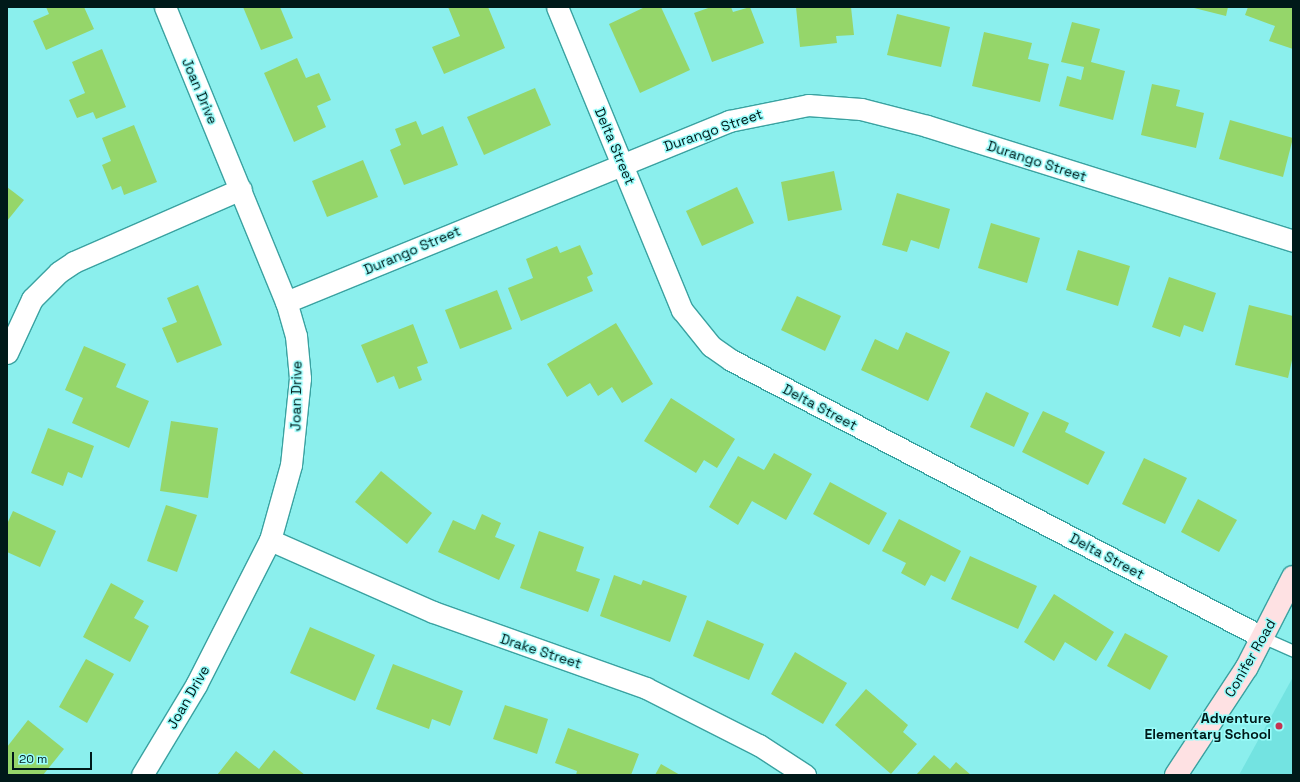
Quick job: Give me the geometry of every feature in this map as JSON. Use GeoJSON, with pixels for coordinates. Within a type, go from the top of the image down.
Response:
{"type":"FeatureCollection","features":[{"type":"Feature","properties":{"kind":"street","name":"Joan Drive"},"geometry":{"type":"LineString","coordinates":[[142,775],[196,685],[270,540],[296,433],[300,378],[296,336],[286,302],[241,189],[165,7]]}},
{"type":"Feature","properties":{"kind":"street","name":"Delta Street"},"geometry":{"type":"LineString","coordinates":[[557,7],[682,310],[711,346],[731,360],[1262,637]]}},
{"type":"Feature","properties":{"kind":"street","name":"Durango Street"},"geometry":{"type":"LineString","coordinates":[[286,302],[622,162],[729,121],[786,106],[835,106],[927,126],[1293,242]]}},
{"type":"Feature","properties":{"kind":"street"},"geometry":{"type":"LineString","coordinates":[[7,354],[32,299],[59,272],[74,262],[241,189]]}},
{"type":"Feature","properties":{"kind":"street","name":"Drake Street"},"geometry":{"type":"LineString","coordinates":[[270,540],[433,612],[646,688],[759,746],[805,775]]}},
{"type":"Feature","properties":{"kind":"street","name":"Conifer Road"},"geometry":{"type":"LineString","coordinates":[[1176,775],[1262,637],[1293,577]]}},
{"type":"Feature","properties":{"kind":"lane"},"geometry":{"type":"LineString","coordinates":[[1262,637],[1293,651]]}},
{"type":"Feature","properties":{"kind":"shaded area","name":"Adventure Elementary School"},"geometry":{"type":"Polygon","coordinates":[[[1293,677],[1293,775],[1239,775],[1293,677]]]}},
{"type":"Feature","properties":{"kind":"building"},"geometry":{"type":"Polygon","coordinates":[[[46,7],[84,7],[94,29],[46,50],[33,21],[49,14],[46,7]]]}},
{"type":"Feature","properties":{"kind":"building"},"geometry":{"type":"Polygon","coordinates":[[[243,7],[280,7],[293,38],[261,50],[243,7]]]}},
{"type":"Feature","properties":{"kind":"building"},"geometry":{"type":"Polygon","coordinates":[[[448,7],[488,7],[505,48],[444,74],[432,47],[460,36],[448,7]]]}},
{"type":"Feature","properties":{"kind":"building"},"geometry":{"type":"Polygon","coordinates":[[[645,7],[661,7],[690,70],[640,93],[609,24],[645,7]]]}},
{"type":"Feature","properties":{"kind":"building"},"geometry":{"type":"Polygon","coordinates":[[[711,7],[731,7],[733,12],[750,7],[764,43],[712,62],[694,13],[711,7]]]}},
{"type":"Feature","properties":{"kind":"building"},"geometry":{"type":"Polygon","coordinates":[[[796,7],[851,7],[854,35],[836,36],[837,43],[800,47],[796,7]]]}},
{"type":"Feature","properties":{"kind":"building"},"geometry":{"type":"Polygon","coordinates":[[[1190,7],[1228,7],[1226,16],[1190,7]]]}},
{"type":"Feature","properties":{"kind":"building"},"geometry":{"type":"Polygon","coordinates":[[[1248,7],[1293,7],[1293,49],[1269,41],[1275,26],[1245,15],[1248,7]]]}},
{"type":"Feature","properties":{"kind":"building"},"geometry":{"type":"Polygon","coordinates":[[[897,14],[950,27],[941,67],[887,55],[897,14]]]}},
{"type":"Feature","properties":{"kind":"building"},"geometry":{"type":"Polygon","coordinates":[[[1072,22],[1100,29],[1091,62],[1125,71],[1113,120],[1059,106],[1067,76],[1081,80],[1084,67],[1061,62],[1072,22]]]}},
{"type":"Feature","properties":{"kind":"building"},"geometry":{"type":"Polygon","coordinates":[[[984,32],[1032,43],[1028,59],[1049,64],[1040,102],[972,86],[984,32]]]}},
{"type":"Feature","properties":{"kind":"building"},"geometry":{"type":"Polygon","coordinates":[[[102,49],[126,107],[96,119],[93,112],[77,118],[69,100],[85,93],[72,62],[102,49]]]}},
{"type":"Feature","properties":{"kind":"building"},"geometry":{"type":"Polygon","coordinates":[[[297,58],[306,78],[319,73],[331,100],[317,106],[326,127],[294,142],[264,73],[297,58]]]}},
{"type":"Feature","properties":{"kind":"building"},"geometry":{"type":"Polygon","coordinates":[[[1152,84],[1180,90],[1176,106],[1204,113],[1196,148],[1141,135],[1152,84]]]}},
{"type":"Feature","properties":{"kind":"building"},"geometry":{"type":"Polygon","coordinates":[[[535,88],[551,125],[484,155],[467,117],[535,88]]]}},
{"type":"Feature","properties":{"kind":"building"},"geometry":{"type":"Polygon","coordinates":[[[1230,120],[1293,138],[1283,177],[1219,159],[1230,120]]]}},
{"type":"Feature","properties":{"kind":"building"},"geometry":{"type":"Polygon","coordinates":[[[416,121],[422,135],[443,126],[458,165],[404,185],[390,150],[401,145],[395,129],[416,121]]]}},
{"type":"Feature","properties":{"kind":"building"},"geometry":{"type":"Polygon","coordinates":[[[134,125],[157,182],[124,195],[121,186],[112,190],[102,165],[111,161],[102,138],[134,125]]]}},
{"type":"Feature","properties":{"kind":"building"},"geometry":{"type":"Polygon","coordinates":[[[363,160],[378,197],[327,217],[312,181],[363,160]]]}},
{"type":"Feature","properties":{"kind":"building"},"geometry":{"type":"Polygon","coordinates":[[[834,171],[842,210],[788,221],[781,182],[834,171]]]}},
{"type":"Feature","properties":{"kind":"building"},"geometry":{"type":"Polygon","coordinates":[[[7,187],[24,200],[7,221],[7,187]]]}},
{"type":"Feature","properties":{"kind":"building"},"geometry":{"type":"Polygon","coordinates":[[[737,187],[754,223],[702,246],[686,211],[737,187]]]}},
{"type":"Feature","properties":{"kind":"building"},"geometry":{"type":"Polygon","coordinates":[[[897,193],[950,209],[939,249],[911,240],[907,252],[882,245],[897,193]]]}},
{"type":"Feature","properties":{"kind":"building"},"geometry":{"type":"Polygon","coordinates":[[[991,223],[1040,238],[1027,283],[978,268],[991,223]]]}},
{"type":"Feature","properties":{"kind":"building"},"geometry":{"type":"Polygon","coordinates":[[[580,245],[593,274],[587,277],[593,291],[521,321],[508,288],[533,278],[526,259],[557,246],[560,253],[580,245]]]}},
{"type":"Feature","properties":{"kind":"building"},"geometry":{"type":"Polygon","coordinates":[[[1078,250],[1130,266],[1118,306],[1066,290],[1078,250]]]}},
{"type":"Feature","properties":{"kind":"building"},"geometry":{"type":"Polygon","coordinates":[[[1169,277],[1216,293],[1203,332],[1184,325],[1180,337],[1152,327],[1169,277]]]}},
{"type":"Feature","properties":{"kind":"building"},"geometry":{"type":"Polygon","coordinates":[[[198,285],[222,345],[177,363],[162,328],[177,322],[167,298],[198,285]]]}},
{"type":"Feature","properties":{"kind":"building"},"geometry":{"type":"Polygon","coordinates":[[[497,290],[512,329],[460,349],[445,310],[497,290]]]}},
{"type":"Feature","properties":{"kind":"building"},"geometry":{"type":"Polygon","coordinates":[[[797,296],[841,316],[825,351],[781,330],[797,296]]]}},
{"type":"Feature","properties":{"kind":"building"},"geometry":{"type":"Polygon","coordinates":[[[1249,305],[1293,316],[1293,356],[1288,378],[1235,365],[1249,305]]]}},
{"type":"Feature","properties":{"kind":"building"},"geometry":{"type":"Polygon","coordinates":[[[616,323],[653,384],[622,403],[612,387],[598,396],[590,383],[567,397],[547,364],[616,323]]]}},
{"type":"Feature","properties":{"kind":"building"},"geometry":{"type":"Polygon","coordinates":[[[413,324],[428,363],[417,367],[422,380],[399,389],[394,376],[377,383],[361,345],[413,324]]]}},
{"type":"Feature","properties":{"kind":"building"},"geometry":{"type":"Polygon","coordinates":[[[906,332],[950,352],[928,401],[861,370],[875,339],[898,350],[906,332]]]}},
{"type":"Feature","properties":{"kind":"building"},"geometry":{"type":"Polygon","coordinates":[[[84,346],[126,364],[116,387],[149,401],[129,448],[72,423],[83,398],[65,390],[84,346]]]}},
{"type":"Feature","properties":{"kind":"building"},"geometry":{"type":"Polygon","coordinates":[[[986,392],[1029,413],[1014,447],[970,427],[986,392]]]}},
{"type":"Feature","properties":{"kind":"building"},"geometry":{"type":"Polygon","coordinates":[[[671,398],[735,439],[717,468],[704,460],[696,473],[644,441],[671,398]]]}},
{"type":"Feature","properties":{"kind":"building"},"geometry":{"type":"Polygon","coordinates":[[[1043,411],[1069,423],[1065,432],[1105,452],[1088,485],[1022,452],[1043,411]]]}},
{"type":"Feature","properties":{"kind":"building"},"geometry":{"type":"Polygon","coordinates":[[[171,421],[218,428],[208,498],[160,491],[171,421]]]}},
{"type":"Feature","properties":{"kind":"building"},"geometry":{"type":"Polygon","coordinates":[[[48,428],[94,446],[82,478],[68,472],[63,486],[31,473],[48,428]]]}},
{"type":"Feature","properties":{"kind":"building"},"geometry":{"type":"Polygon","coordinates":[[[774,453],[812,474],[786,520],[752,501],[738,525],[709,507],[738,456],[764,470],[774,453]]]}},
{"type":"Feature","properties":{"kind":"building"},"geometry":{"type":"Polygon","coordinates":[[[1144,458],[1187,478],[1165,524],[1122,504],[1144,458]]]}},
{"type":"Feature","properties":{"kind":"building"},"geometry":{"type":"Polygon","coordinates":[[[381,471],[432,513],[407,544],[355,502],[381,471]]]}},
{"type":"Feature","properties":{"kind":"building"},"geometry":{"type":"Polygon","coordinates":[[[830,482],[887,513],[869,545],[813,514],[830,482]]]}},
{"type":"Feature","properties":{"kind":"building"},"geometry":{"type":"Polygon","coordinates":[[[1198,499],[1237,520],[1219,552],[1181,532],[1198,499]]]}},
{"type":"Feature","properties":{"kind":"building"},"geometry":{"type":"Polygon","coordinates":[[[166,505],[197,515],[177,572],[147,561],[166,505]]]}},
{"type":"Feature","properties":{"kind":"building"},"geometry":{"type":"Polygon","coordinates":[[[13,511],[56,531],[40,567],[7,552],[7,524],[13,511]]]}},
{"type":"Feature","properties":{"kind":"building"},"geometry":{"type":"Polygon","coordinates":[[[482,514],[501,523],[495,537],[515,545],[499,580],[438,552],[453,520],[475,530],[482,514]]]}},
{"type":"Feature","properties":{"kind":"building"},"geometry":{"type":"Polygon","coordinates":[[[899,519],[961,551],[945,582],[931,575],[925,586],[901,573],[906,563],[882,551],[899,519]]]}},
{"type":"Feature","properties":{"kind":"building"},"geometry":{"type":"Polygon","coordinates":[[[539,531],[584,547],[576,571],[600,579],[588,612],[520,588],[539,531]]]}},
{"type":"Feature","properties":{"kind":"building"},"geometry":{"type":"Polygon","coordinates":[[[970,556],[1037,586],[1018,629],[951,599],[970,556]]]}},
{"type":"Feature","properties":{"kind":"building"},"geometry":{"type":"Polygon","coordinates":[[[614,575],[641,585],[643,580],[687,596],[670,642],[600,616],[614,575]]]}},
{"type":"Feature","properties":{"kind":"building"},"geometry":{"type":"Polygon","coordinates":[[[111,583],[144,601],[134,618],[149,626],[130,662],[83,637],[111,583]]]}},
{"type":"Feature","properties":{"kind":"building"},"geometry":{"type":"Polygon","coordinates":[[[1054,594],[1114,632],[1096,661],[1065,642],[1054,661],[1024,642],[1054,594]]]}},
{"type":"Feature","properties":{"kind":"building"},"geometry":{"type":"Polygon","coordinates":[[[707,620],[764,644],[749,680],[693,656],[707,620]]]}},
{"type":"Feature","properties":{"kind":"building"},"geometry":{"type":"Polygon","coordinates":[[[310,627],[375,655],[355,701],[290,673],[310,627]]]}},
{"type":"Feature","properties":{"kind":"building"},"geometry":{"type":"Polygon","coordinates":[[[1125,633],[1168,656],[1150,690],[1107,666],[1125,633]]]}},
{"type":"Feature","properties":{"kind":"building"},"geometry":{"type":"Polygon","coordinates":[[[795,652],[847,683],[823,724],[771,694],[795,652]]]}},
{"type":"Feature","properties":{"kind":"building"},"geometry":{"type":"Polygon","coordinates":[[[86,659],[114,674],[87,723],[59,707],[86,659]]]}},
{"type":"Feature","properties":{"kind":"building"},"geometry":{"type":"Polygon","coordinates":[[[393,664],[463,691],[450,726],[432,719],[429,729],[376,709],[393,664]]]}},
{"type":"Feature","properties":{"kind":"building"},"geometry":{"type":"Polygon","coordinates":[[[866,689],[908,725],[903,732],[917,744],[891,774],[835,725],[866,689]]]}},
{"type":"Feature","properties":{"kind":"building"},"geometry":{"type":"Polygon","coordinates":[[[505,705],[548,719],[537,754],[493,739],[505,705]]]}},
{"type":"Feature","properties":{"kind":"building"},"geometry":{"type":"Polygon","coordinates":[[[28,720],[64,749],[43,775],[7,775],[7,747],[28,720]]]}},
{"type":"Feature","properties":{"kind":"building"},"geometry":{"type":"Polygon","coordinates":[[[568,728],[639,754],[631,775],[576,775],[577,771],[555,763],[568,728]]]}},
{"type":"Feature","properties":{"kind":"building"},"geometry":{"type":"Polygon","coordinates":[[[274,750],[305,775],[217,775],[236,751],[259,769],[274,750]]]}},
{"type":"Feature","properties":{"kind":"building"},"geometry":{"type":"Polygon","coordinates":[[[934,755],[950,769],[956,762],[971,775],[916,775],[934,755]]]}},
{"type":"Feature","properties":{"kind":"building"},"geometry":{"type":"Polygon","coordinates":[[[661,764],[680,775],[655,775],[661,764]]]}},
{"type":"Feature","properties":{"kind":"place","name":"Adventure Elementary School"},"geometry":{"type":"Point","coordinates":[1279,726]}}]}
